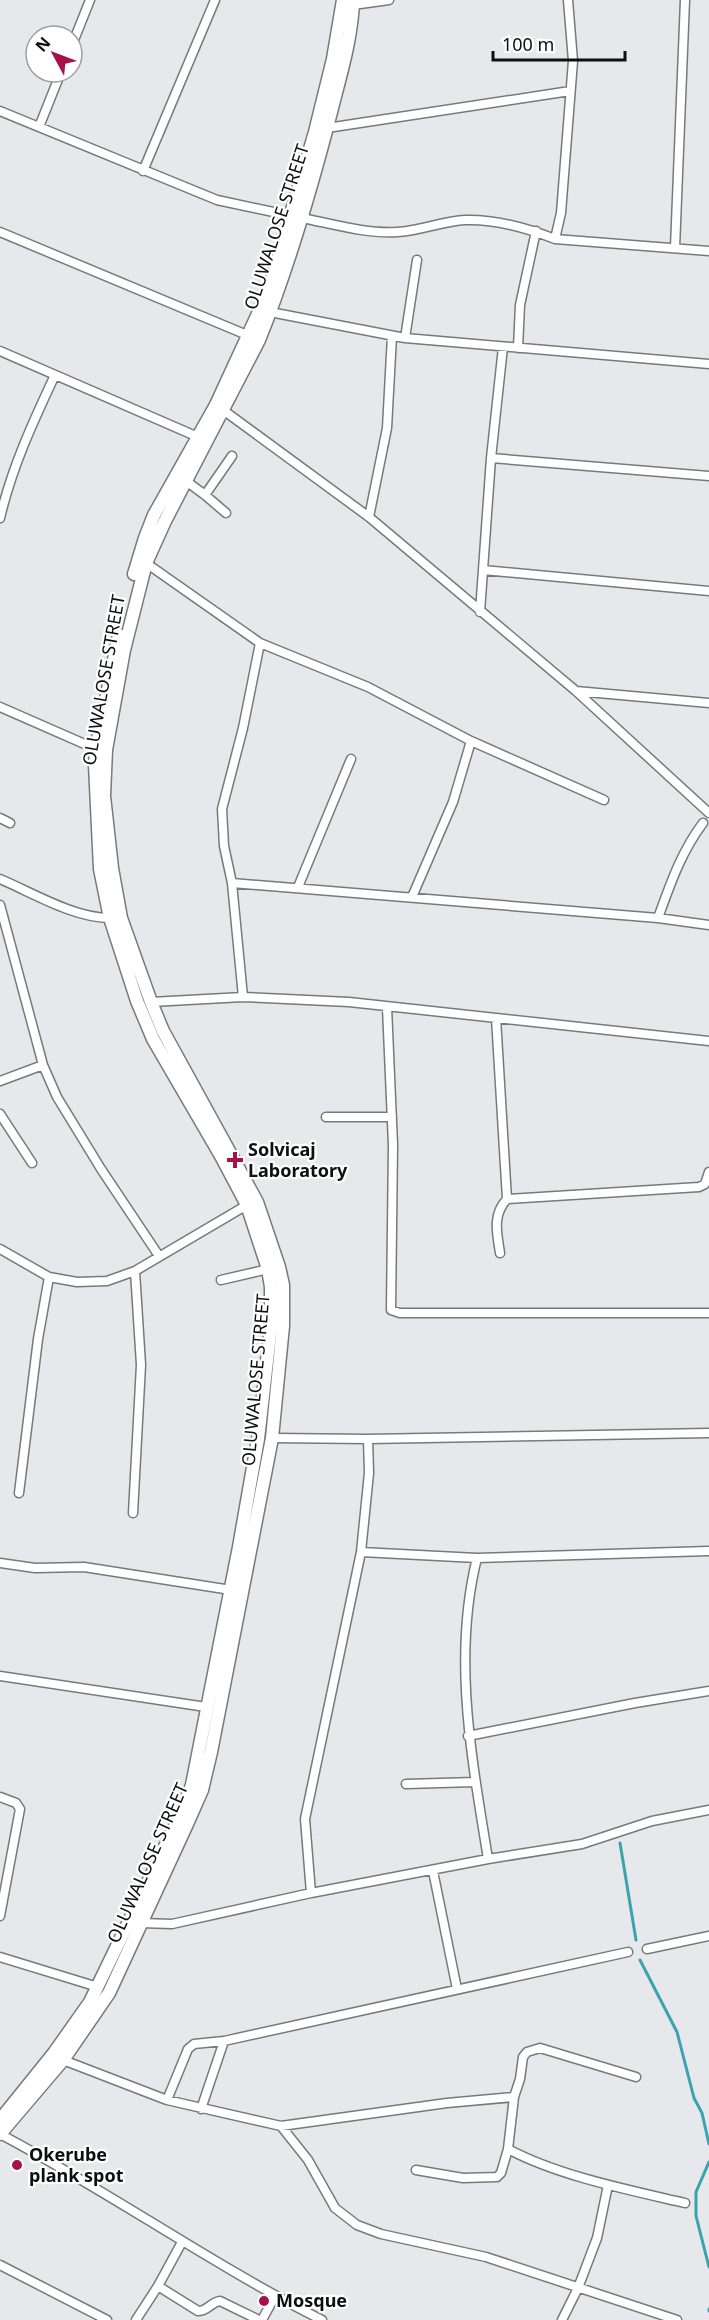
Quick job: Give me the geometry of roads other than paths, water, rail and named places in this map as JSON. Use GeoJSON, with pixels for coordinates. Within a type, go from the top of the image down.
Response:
{"type":"FeatureCollection","features":[{"type":"Feature","properties":{"kind":"street"},"geometry":{"type":"LineString","coordinates":[[80,24],[90,0]]}},
{"type":"Feature","properties":{"kind":"street"},"geometry":{"type":"LineString","coordinates":[[143,171],[214,0]]}},
{"type":"Feature","properties":{"kind":"street"},"geometry":{"type":"LineString","coordinates":[[349,2],[389,0]]}},
{"type":"Feature","properties":{"kind":"street"},"geometry":{"type":"LineString","coordinates":[[555,239],[561,213],[573,43],[568,0]]}},
{"type":"Feature","properties":{"kind":"street"},"geometry":{"type":"LineString","coordinates":[[675,248],[685,0]]}},
{"type":"Feature","properties":{"kind":"street","name":"OLUWALOSE STREET"},"geometry":{"type":"LineString","coordinates":[[0,2134],[63,2060],[109,1993],[202,1790],[211,1752],[230,1624],[231,1590],[259,1427],[271,1326],[271,1287],[268,1269],[247,1205],[153,1039],[137,1001],[110,918],[100,869],[96,804],[96,749],[116,648],[145,538],[154,515],[198,437],[220,407],[247,335],[268,292],[297,217],[327,128],[343,62],[349,2]]}},
{"type":"Feature","properties":{"kind":"street","name":"OLUWALOSE STREET"},"geometry":{"type":"LineString","coordinates":[[0,2121],[54,2054],[98,1987],[178,1820],[192,1785],[206,1707],[230,1624],[272,1438],[282,1326],[283,1286],[279,1267],[257,1202],[163,1032],[151,1002],[121,918],[112,868],[104,796],[108,739],[124,650],[146,563],[220,407],[270,312],[297,217],[333,59],[349,2]]}},
{"type":"Feature","properties":{"kind":"street"},"geometry":{"type":"LineString","coordinates":[[39,127],[56,84]]}},
{"type":"Feature","properties":{"kind":"street"},"geometry":{"type":"LineString","coordinates":[[327,128],[570,91]]}},
{"type":"Feature","properties":{"kind":"street"},"geometry":{"type":"LineString","coordinates":[[0,111],[217,200],[297,217],[372,231],[396,232],[464,220],[496,222],[536,231],[555,239],[709,251]]}},
{"type":"Feature","properties":{"kind":"street"},"geometry":{"type":"LineString","coordinates":[[518,348],[520,305],[536,231]]}},
{"type":"Feature","properties":{"kind":"street"},"geometry":{"type":"LineString","coordinates":[[0,232],[247,335]]}},
{"type":"Feature","properties":{"kind":"street"},"geometry":{"type":"LineString","coordinates":[[405,338],[417,260]]}},
{"type":"Feature","properties":{"kind":"street"},"geometry":{"type":"LineString","coordinates":[[270,312],[405,338],[709,364]]}},
{"type":"Feature","properties":{"kind":"street"},"geometry":{"type":"LineString","coordinates":[[369,517],[387,428],[392,336]]}},
{"type":"Feature","properties":{"kind":"street"},"geometry":{"type":"LineString","coordinates":[[480,612],[491,458],[503,347]]}},
{"type":"Feature","properties":{"kind":"street"},"geometry":{"type":"LineString","coordinates":[[0,351],[198,437]]}},
{"type":"Feature","properties":{"kind":"street"},"geometry":{"type":"LineString","coordinates":[[0,518],[7,488],[21,449],[55,375]]}},
{"type":"Feature","properties":{"kind":"street"},"geometry":{"type":"LineString","coordinates":[[220,407],[369,517],[576,691],[709,813]]}},
{"type":"Feature","properties":{"kind":"street"},"geometry":{"type":"LineString","coordinates":[[205,495],[232,456]]}},
{"type":"Feature","properties":{"kind":"street"},"geometry":{"type":"LineString","coordinates":[[491,458],[709,476]]}},
{"type":"Feature","properties":{"kind":"street"},"geometry":{"type":"LineString","coordinates":[[186,481],[226,513]]}},
{"type":"Feature","properties":{"kind":"street"},"geometry":{"type":"LineString","coordinates":[[146,563],[260,643],[368,687],[471,741],[604,800]]}},
{"type":"Feature","properties":{"kind":"street"},"geometry":{"type":"LineString","coordinates":[[483,570],[709,591]]}},
{"type":"Feature","properties":{"kind":"street"},"geometry":{"type":"LineString","coordinates":[[243,997],[231,883],[224,846],[222,808],[243,728],[260,643]]}},
{"type":"Feature","properties":{"kind":"street"},"geometry":{"type":"LineString","coordinates":[[576,691],[709,703]]}},
{"type":"Feature","properties":{"kind":"street"},"geometry":{"type":"LineString","coordinates":[[0,707],[96,749]]}},
{"type":"Feature","properties":{"kind":"street"},"geometry":{"type":"LineString","coordinates":[[412,897],[453,802],[471,741]]}},
{"type":"Feature","properties":{"kind":"street"},"geometry":{"type":"LineString","coordinates":[[298,887],[351,759]]}},
{"type":"Feature","properties":{"kind":"street"},"geometry":{"type":"LineString","coordinates":[[0,818],[10,823]]}},
{"type":"Feature","properties":{"kind":"street"},"geometry":{"type":"LineString","coordinates":[[658,918],[680,859],[689,842],[703,824]]}},
{"type":"Feature","properties":{"kind":"street"},"geometry":{"type":"LineString","coordinates":[[0,879],[75,912],[98,918],[110,918]]}},
{"type":"Feature","properties":{"kind":"street"},"geometry":{"type":"LineString","coordinates":[[231,883],[658,918],[709,925]]}},
{"type":"Feature","properties":{"kind":"street"},"geometry":{"type":"LineString","coordinates":[[0,905],[43,1065],[57,1097],[101,1169],[159,1256]]}},
{"type":"Feature","properties":{"kind":"street"},"geometry":{"type":"LineString","coordinates":[[151,1002],[243,997],[350,1002],[709,1041]]}},
{"type":"Feature","properties":{"kind":"street"},"geometry":{"type":"LineString","coordinates":[[387,1007],[392,1117],[391,1310],[395,1312],[709,1313]]}},
{"type":"Feature","properties":{"kind":"street"},"geometry":{"type":"LineString","coordinates":[[496,1018],[507,1199]]}},
{"type":"Feature","properties":{"kind":"street"},"geometry":{"type":"LineString","coordinates":[[0,1081],[43,1065]]}},
{"type":"Feature","properties":{"kind":"street"},"geometry":{"type":"LineString","coordinates":[[0,1114],[32,1163]]}},
{"type":"Feature","properties":{"kind":"street"},"geometry":{"type":"LineString","coordinates":[[326,1118],[392,1117]]}},
{"type":"Feature","properties":{"kind":"street"},"geometry":{"type":"LineString","coordinates":[[500,1253],[496,1226],[498,1209],[507,1199],[699,1187],[705,1184],[709,1173]]}},
{"type":"Feature","properties":{"kind":"street"},"geometry":{"type":"LineString","coordinates":[[0,1249],[48,1277],[69,1281],[107,1281],[135,1271],[247,1205]]}},
{"type":"Feature","properties":{"kind":"street"},"geometry":{"type":"LineString","coordinates":[[221,1280],[268,1269]]}},
{"type":"Feature","properties":{"kind":"street"},"geometry":{"type":"LineString","coordinates":[[133,1513],[141,1365],[135,1271]]}},
{"type":"Feature","properties":{"kind":"street"},"geometry":{"type":"LineString","coordinates":[[19,1493],[48,1277]]}},
{"type":"Feature","properties":{"kind":"street"},"geometry":{"type":"LineString","coordinates":[[272,1438],[368,1439],[709,1433]]}},
{"type":"Feature","properties":{"kind":"street"},"geometry":{"type":"LineString","coordinates":[[311,1893],[305,1820],[361,1552],[369,1473],[368,1439]]}},
{"type":"Feature","properties":{"kind":"street"},"geometry":{"type":"LineString","coordinates":[[361,1552],[477,1558],[709,1551]]}},
{"type":"Feature","properties":{"kind":"street"},"geometry":{"type":"LineString","coordinates":[[477,1558],[470,1585],[466,1617],[465,1659],[468,1736],[488,1859]]}},
{"type":"Feature","properties":{"kind":"street"},"geometry":{"type":"LineString","coordinates":[[0,1563],[36,1568],[84,1567],[231,1590]]}},
{"type":"Feature","properties":{"kind":"street"},"geometry":{"type":"LineString","coordinates":[[0,1676],[206,1707]]}},
{"type":"Feature","properties":{"kind":"street"},"geometry":{"type":"LineString","coordinates":[[468,1736],[709,1691]]}},
{"type":"Feature","properties":{"kind":"street"},"geometry":{"type":"LineString","coordinates":[[406,1785],[475,1782]]}},
{"type":"Feature","properties":{"kind":"street"},"geometry":{"type":"LineString","coordinates":[[0,1797],[16,1803],[20,1809],[0,1916]]}},
{"type":"Feature","properties":{"kind":"street"},"geometry":{"type":"LineString","coordinates":[[141,1923],[172,1924],[311,1893],[488,1859],[582,1844],[652,1821],[709,1810]]}},
{"type":"Feature","properties":{"kind":"street"},"geometry":{"type":"LineString","coordinates":[[433,1871],[457,1989]]}},
{"type":"Feature","properties":{"kind":"street"},"geometry":{"type":"LineString","coordinates":[[647,1948],[709,1936]]}},
{"type":"Feature","properties":{"kind":"street"},"geometry":{"type":"LineString","coordinates":[[166,2100],[190,2046],[194,2044],[224,2041],[628,1952]]}},
{"type":"Feature","properties":{"kind":"street"},"geometry":{"type":"LineString","coordinates":[[0,1957],[98,1987]]}},
{"type":"Feature","properties":{"kind":"street"},"geometry":{"type":"LineString","coordinates":[[201,2109],[224,2041]]}},
{"type":"Feature","properties":{"kind":"street"},"geometry":{"type":"LineString","coordinates":[[417,2170],[463,2178],[494,2178],[501,2173],[508,2149],[514,2097],[520,2079],[524,2053],[540,2048],[636,2077]]}},
{"type":"Feature","properties":{"kind":"street"},"geometry":{"type":"LineString","coordinates":[[63,2060],[166,2100],[281,2127],[447,2103],[514,2097]]}},
{"type":"Feature","properties":{"kind":"street"},"geometry":{"type":"LineString","coordinates":[[281,2127],[308,2160],[335,2208],[357,2225],[381,2234],[486,2257],[677,2320]]}},
{"type":"Feature","properties":{"kind":"street"},"geometry":{"type":"LineString","coordinates":[[0,2134],[275,2296],[322,2320]]}},
{"type":"Feature","properties":{"kind":"street"},"geometry":{"type":"LineString","coordinates":[[508,2149],[521,2156],[608,2185],[686,2203]]}},
{"type":"Feature","properties":{"kind":"street"},"geometry":{"type":"LineString","coordinates":[[562,2320],[578,2288],[597,2238],[608,2185]]}},
{"type":"Feature","properties":{"kind":"street"},"geometry":{"type":"LineString","coordinates":[[136,2320],[182,2242]]}},
{"type":"Feature","properties":{"kind":"street"},"geometry":{"type":"LineString","coordinates":[[0,2265],[107,2320]]}},
{"type":"Feature","properties":{"kind":"street"},"geometry":{"type":"LineString","coordinates":[[158,2286],[198,2311],[220,2301],[260,2320],[275,2296]]}},
{"type":"Feature","properties":{"kind":"waterway"},"geometry":{"type":"LineString","coordinates":[[620,1843],[636,1940]]}},
{"type":"Feature","properties":{"kind":"waterway"},"geometry":{"type":"LineString","coordinates":[[640,1960],[677,2032],[709,2144]]}},
{"type":"Feature","properties":{"kind":"waterway"},"geometry":{"type":"LineString","coordinates":[[709,2162],[696,2192],[696,2216],[709,2267]]}},
{"type":"Feature","properties":{"kind":"place","name":"Solvicaj Laboratory"},"geometry":{"type":"Point","coordinates":[235,1160]}},
{"type":"Feature","properties":{"kind":"place","name":"Okerube plank spot"},"geometry":{"type":"Point","coordinates":[17,2165]}},
{"type":"Feature","properties":{"kind":"place","name":"Mosque"},"geometry":{"type":"Point","coordinates":[264,2301]}}]}
